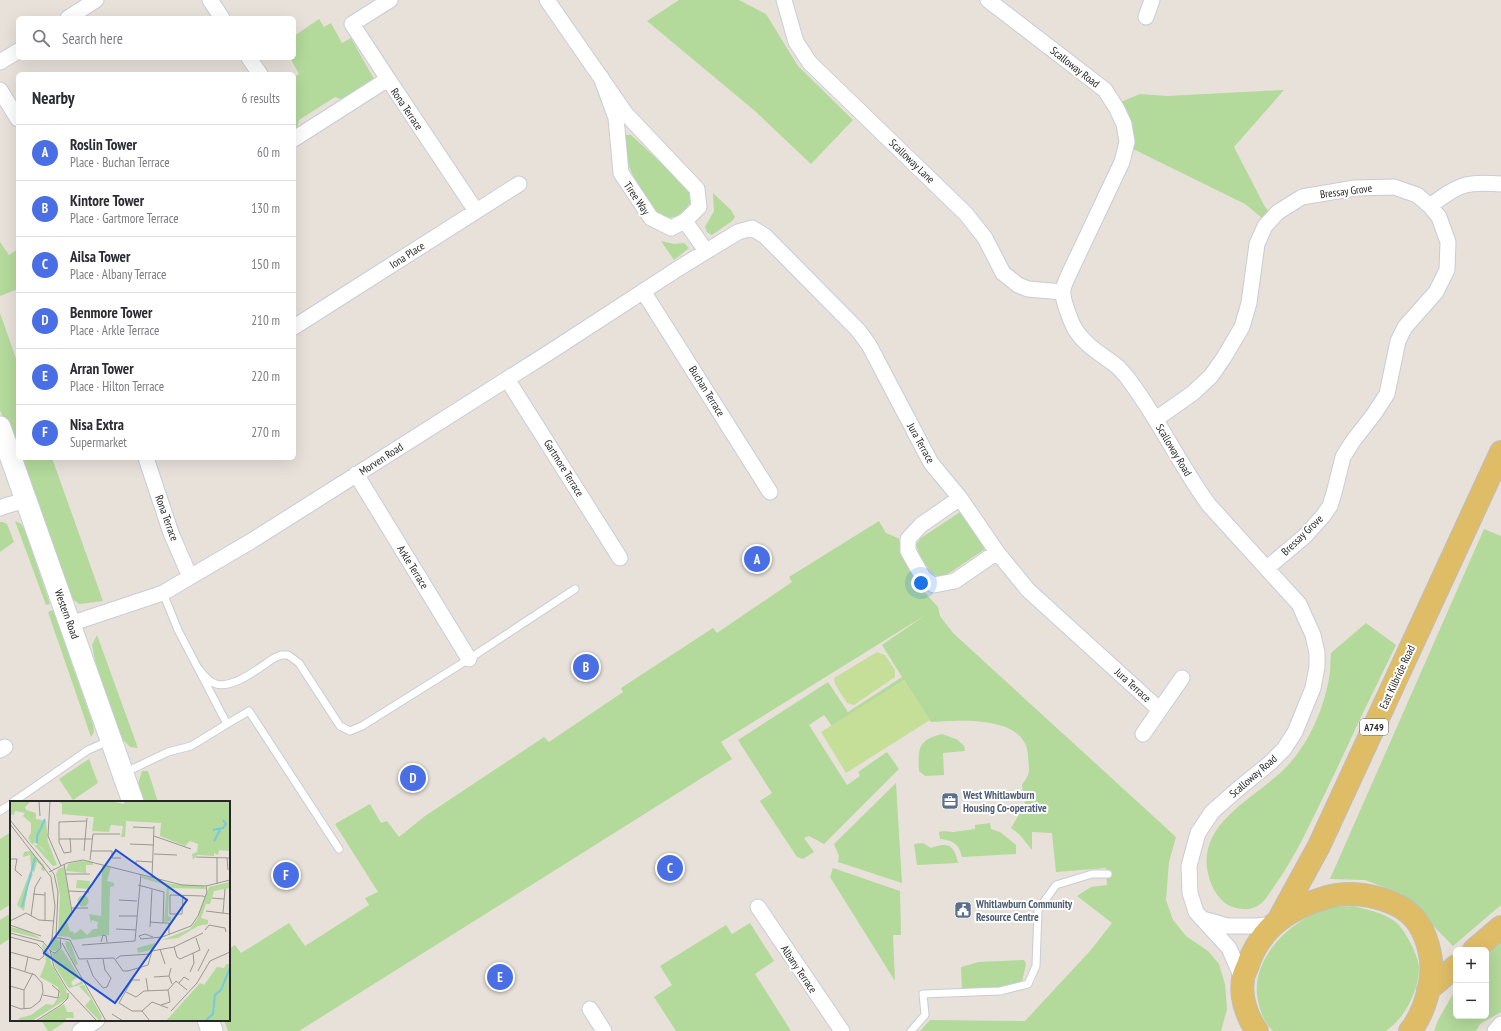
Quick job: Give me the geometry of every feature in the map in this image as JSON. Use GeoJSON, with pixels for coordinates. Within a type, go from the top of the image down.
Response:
{"type":"FeatureCollection","features":[{"type":"Feature","properties":{"kind":"main road","name":"East Kilbride Road"},"geometry":{"type":"LineString","coordinates":[[1276,923],[1319,846],[1501,452]]}},
{"type":"Feature","properties":{"kind":"main road"},"geometry":{"type":"LineString","coordinates":[[1250,1028],[1242,994],[1243,980],[1254,951],[1262,939],[1276,923],[1302,907],[1328,896],[1348,894],[1370,896],[1390,901],[1418,922],[1428,943],[1432,963],[1428,990],[1423,1008],[1413,1029]]}},
{"type":"Feature","properties":{"kind":"main road"},"geometry":{"type":"LineString","coordinates":[[1478,947],[1501,927]]}},
{"type":"Feature","properties":{"kind":"main road"},"geometry":{"type":"LineString","coordinates":[[1428,990],[1453,969]]}},
{"type":"Feature","properties":{"kind":"street"},"geometry":{"type":"LineString","coordinates":[[71,16],[96,0]]}},
{"type":"Feature","properties":{"kind":"street"},"geometry":{"type":"LineString","coordinates":[[210,0],[221,16]]}},
{"type":"Feature","properties":{"kind":"street"},"geometry":{"type":"LineString","coordinates":[[388,79],[352,24],[390,0]]}},
{"type":"Feature","properties":{"kind":"street","name":"Tiree Way"},"geometry":{"type":"LineString","coordinates":[[547,0],[626,114],[697,189],[699,207],[685,221],[671,228],[651,218],[620,173],[616,118],[600,77]]}},
{"type":"Feature","properties":{"kind":"street","name":"Scalloway Lane"},"geometry":{"type":"LineString","coordinates":[[784,0],[796,42],[810,63],[966,214],[985,238],[1003,273],[1018,285],[1028,289],[1063,292]]}},
{"type":"Feature","properties":{"kind":"street","name":"Scalloway Road"},"geometry":{"type":"LineString","coordinates":[[988,0],[1105,90],[1117,109],[1124,124],[1127,142],[1122,162],[1063,292],[1068,315],[1075,329],[1089,345],[1119,368],[1131,383],[1156,419],[1200,493],[1209,505],[1300,604],[1314,635],[1317,667],[1316,674],[1313,688],[1295,732],[1284,749],[1270,763],[1212,812],[1198,834],[1189,866],[1189,884],[1192,903],[1196,912],[1230,948],[1243,980]]}},
{"type":"Feature","properties":{"kind":"street"},"geometry":{"type":"LineString","coordinates":[[1146,17],[1152,0]]}},
{"type":"Feature","properties":{"kind":"street"},"geometry":{"type":"LineString","coordinates":[[0,62],[16,51]]}},
{"type":"Feature","properties":{"kind":"street"},"geometry":{"type":"LineString","coordinates":[[250,60],[259,72]]}},
{"type":"Feature","properties":{"kind":"street","name":"Rona Terrace"},"geometry":{"type":"LineString","coordinates":[[296,138],[388,79],[476,211]]}},
{"type":"Feature","properties":{"kind":"street"},"geometry":{"type":"LineString","coordinates":[[0,90],[16,115]]}},
{"type":"Feature","properties":{"kind":"street"},"geometry":{"type":"LineString","coordinates":[[1430,206],[1451,191],[1461,186],[1479,182],[1501,184]]}},
{"type":"Feature","properties":{"kind":"street","name":"Iona Place"},"geometry":{"type":"LineString","coordinates":[[296,326],[519,184]]}},
{"type":"Feature","properties":{"kind":"street","name":"Bressay Grove"},"geometry":{"type":"LineString","coordinates":[[1156,419],[1193,393],[1211,376],[1242,327],[1248,303],[1257,244],[1265,226],[1278,212],[1302,197],[1355,188],[1394,187],[1417,195],[1430,206],[1439,217],[1448,242],[1447,270],[1436,292],[1405,327],[1398,341],[1387,394],[1343,457],[1330,506],[1305,536],[1267,568]]}},
{"type":"Feature","properties":{"kind":"street"},"geometry":{"type":"LineString","coordinates":[[685,221],[706,251]]}},
{"type":"Feature","properties":{"kind":"street","name":"Jura Terrace"},"geometry":{"type":"LineString","coordinates":[[679,268],[738,232],[752,228],[765,236],[858,330],[869,345],[930,463],[960,498],[997,552],[1028,590],[1160,710]]}},
{"type":"Feature","properties":{"kind":"street","name":"Morven Road"},"geometry":{"type":"LineString","coordinates":[[70,624],[163,593],[253,540],[679,268]]}},
{"type":"Feature","properties":{"kind":"street","name":"Buchan Terrace"},"geometry":{"type":"LineString","coordinates":[[643,291],[770,492]]}},
{"type":"Feature","properties":{"kind":"street","name":"Gartmore Terrace"},"geometry":{"type":"LineString","coordinates":[[507,379],[620,558]]}},
{"type":"Feature","properties":{"kind":"street","name":"Western Road"},"geometry":{"type":"LineString","coordinates":[[0,427],[133,801]]}},
{"type":"Feature","properties":{"kind":"street","name":"Rona Terrace"},"geometry":{"type":"LineString","coordinates":[[147,460],[171,533],[190,577]]}},
{"type":"Feature","properties":{"kind":"street","name":"Arkle Terrace"},"geometry":{"type":"LineString","coordinates":[[356,474],[470,659]]}},
{"type":"Feature","properties":{"kind":"street"},"geometry":{"type":"LineString","coordinates":[[960,498],[921,525],[908,540],[908,551],[924,579],[934,585],[955,581],[997,552]]}},
{"type":"Feature","properties":{"kind":"street"},"geometry":{"type":"LineString","coordinates":[[0,508],[26,500]]}},
{"type":"Feature","properties":{"kind":"street"},"geometry":{"type":"LineString","coordinates":[[1143,734],[1182,678]]}},
{"type":"Feature","properties":{"kind":"street","name":"Albany Terrace"},"geometry":{"type":"LineString","coordinates":[[758,907],[842,1031]]}},
{"type":"Feature","properties":{"kind":"street"},"geometry":{"type":"LineString","coordinates":[[1202,919],[1227,926],[1257,926],[1276,923]]}},
{"type":"Feature","properties":{"kind":"street"},"geometry":{"type":"LineString","coordinates":[[590,1009],[604,1031]]}},
{"type":"Feature","properties":{"kind":"street"},"geometry":{"type":"LineString","coordinates":[[80,1031],[96,1021]]}},
{"type":"Feature","properties":{"kind":"street"},"geometry":{"type":"LineString","coordinates":[[208,1021],[212,1031]]}},
{"type":"Feature","properties":{"kind":"street"},"geometry":{"type":"LineString","coordinates":[[1495,1031],[1501,1024]]}},
{"type":"Feature","properties":{"kind":"lane"},"geometry":{"type":"LineString","coordinates":[[198,668],[206,678],[216,684],[227,684],[239,680],[274,658],[281,655],[288,655],[299,664],[340,726],[350,731],[362,726],[470,659],[574,589]]}},
{"type":"Feature","properties":{"kind":"lane"},"geometry":{"type":"LineString","coordinates":[[163,593],[178,630],[227,724]]}},
{"type":"Feature","properties":{"kind":"lane"},"geometry":{"type":"LineString","coordinates":[[123,773],[168,752],[191,746],[249,711],[339,849]]}},
{"type":"Feature","properties":{"kind":"lane"},"geometry":{"type":"LineString","coordinates":[[15,801],[88,750],[111,740]]}},
{"type":"Feature","properties":{"kind":"lane"},"geometry":{"type":"LineString","coordinates":[[0,811],[10,804]]}},
{"type":"Feature","properties":{"kind":"lane"},"geometry":{"type":"LineString","coordinates":[[911,1031],[925,1015],[923,994],[1000,991],[1028,984],[1036,966],[1038,910],[1056,885],[1092,874],[1108,874]]}},
{"type":"Feature","properties":{"kind":"green space"},"geometry":{"type":"Polygon","coordinates":[[[679,0],[739,0],[766,14],[798,66],[853,120],[811,164],[755,111],[647,21],[679,0]]]}},
{"type":"Feature","properties":{"kind":"green space"},"geometry":{"type":"Polygon","coordinates":[[[319,19],[324,27],[331,23],[342,43],[351,38],[374,79],[343,100],[335,97],[299,120],[296,131],[296,76],[299,74],[291,60],[296,60],[296,35],[319,19]]]}},
{"type":"Feature","properties":{"kind":"green space"},"geometry":{"type":"Polygon","coordinates":[[[1284,90],[1234,147],[1265,207],[1273,216],[1267,222],[1245,204],[1129,147],[1116,104],[1140,94],[1167,96],[1284,90]]]}},
{"type":"Feature","properties":{"kind":"green space"},"geometry":{"type":"Polygon","coordinates":[[[626,135],[631,135],[668,169],[689,192],[691,201],[683,212],[671,218],[660,215],[655,210],[629,167],[624,144],[626,135]]]}},
{"type":"Feature","properties":{"kind":"green space"},"geometry":{"type":"Polygon","coordinates":[[[713,193],[731,210],[735,217],[732,221],[712,235],[707,232],[705,227],[714,211],[713,193]]]}},
{"type":"Feature","properties":{"kind":"green space"},"geometry":{"type":"Polygon","coordinates":[[[661,241],[674,244],[684,243],[689,248],[674,260],[661,241]]]}},
{"type":"Feature","properties":{"kind":"green space"},"geometry":{"type":"Polygon","coordinates":[[[0,242],[9,255],[16,250],[16,290],[0,296],[0,242]]]}},
{"type":"Feature","properties":{"kind":"green space"},"geometry":{"type":"Polygon","coordinates":[[[0,313],[16,358],[16,455],[0,410],[0,313]]]}},
{"type":"Feature","properties":{"kind":"green space"},"geometry":{"type":"Polygon","coordinates":[[[18,460],[53,460],[103,601],[79,604],[66,594],[18,460]]]}},
{"type":"Feature","properties":{"kind":"green space"},"geometry":{"type":"Polygon","coordinates":[[[960,512],[985,549],[945,576],[938,577],[930,571],[924,563],[916,544],[921,538],[960,512]]]}},
{"type":"Feature","properties":{"kind":"green space"},"geometry":{"type":"Polygon","coordinates":[[[15,521],[21,524],[25,530],[50,604],[46,605],[15,521]]]}},
{"type":"Feature","properties":{"kind":"green space"},"geometry":{"type":"Polygon","coordinates":[[[879,521],[886,533],[898,538],[919,586],[938,607],[940,616],[953,633],[1176,837],[1169,862],[1166,900],[1173,920],[1186,936],[1208,951],[1219,964],[1225,984],[1227,1009],[1221,1031],[920,1031],[930,1020],[1025,1021],[1090,951],[1112,923],[1077,896],[1091,887],[1107,885],[1106,868],[1056,872],[1052,833],[1032,832],[1032,850],[1019,834],[1011,828],[1025,804],[1022,785],[1027,777],[1029,769],[1025,743],[1016,733],[1005,727],[990,723],[974,721],[931,722],[904,680],[832,726],[824,715],[809,725],[847,785],[860,776],[858,772],[887,752],[899,769],[824,844],[809,836],[804,838],[814,852],[803,859],[797,857],[760,801],[772,793],[738,740],[828,682],[848,712],[902,677],[882,645],[927,614],[721,742],[732,759],[299,1031],[228,1031],[224,1021],[230,1021],[230,948],[235,945],[241,953],[289,923],[305,946],[369,905],[365,898],[378,892],[335,824],[370,804],[381,823],[387,821],[399,837],[425,816],[544,737],[549,742],[623,692],[621,688],[713,628],[717,633],[792,582],[789,577],[879,521]]]}},
{"type":"Feature","properties":{"kind":"green space"},"geometry":{"type":"Polygon","coordinates":[[[0,522],[7,524],[14,542],[0,552],[0,522]]]}},
{"type":"Feature","properties":{"kind":"green space"},"geometry":{"type":"Polygon","coordinates":[[[1484,529],[1501,536],[1501,905],[1453,946],[1402,894],[1365,880],[1330,879],[1484,529]]]}},
{"type":"Feature","properties":{"kind":"green space"},"geometry":{"type":"Polygon","coordinates":[[[53,610],[93,724],[94,732],[91,737],[48,612],[53,610]]]}},
{"type":"Feature","properties":{"kind":"green space"},"geometry":{"type":"Polygon","coordinates":[[[1366,623],[1396,645],[1303,839],[1284,872],[1265,899],[1256,907],[1240,909],[1232,907],[1224,902],[1217,894],[1211,884],[1208,873],[1208,850],[1213,835],[1235,809],[1278,775],[1297,754],[1310,734],[1324,701],[1330,675],[1331,653],[1366,623]]]}},
{"type":"Feature","properties":{"kind":"green space"},"geometry":{"type":"Polygon","coordinates":[[[97,635],[138,748],[130,747],[122,739],[96,665],[92,645],[97,635]]]}},
{"type":"Feature","properties":{"kind":"green space"},"geometry":{"type":"Polygon","coordinates":[[[877,652],[885,655],[895,670],[895,677],[854,705],[847,703],[835,684],[834,678],[877,652]]]}},
{"type":"Feature","properties":{"kind":"green space"},"geometry":{"type":"Polygon","coordinates":[[[904,680],[930,720],[846,773],[821,732],[904,680]]]}},
{"type":"Feature","properties":{"kind":"green space"},"geometry":{"type":"Polygon","coordinates":[[[942,734],[958,740],[964,746],[965,751],[943,753],[944,775],[925,776],[919,771],[921,746],[928,739],[942,734]]]}},
{"type":"Feature","properties":{"kind":"green space"},"geometry":{"type":"Polygon","coordinates":[[[89,759],[98,783],[73,800],[59,779],[89,759]]]}},
{"type":"Feature","properties":{"kind":"green space"},"geometry":{"type":"Polygon","coordinates":[[[142,771],[148,771],[158,801],[144,801],[138,784],[142,771]]]}},
{"type":"Feature","properties":{"kind":"green space"},"geometry":{"type":"Polygon","coordinates":[[[896,783],[902,883],[838,862],[839,856],[834,844],[896,783]]]}},
{"type":"Feature","properties":{"kind":"green space"},"geometry":{"type":"Polygon","coordinates":[[[990,823],[991,829],[1000,832],[1016,845],[1016,854],[962,857],[955,844],[948,840],[940,839],[939,832],[975,829],[975,825],[990,823]]]}},
{"type":"Feature","properties":{"kind":"green space"},"geometry":{"type":"Polygon","coordinates":[[[10,833],[10,905],[0,911],[0,839],[10,833]]]}},
{"type":"Feature","properties":{"kind":"green space"},"geometry":{"type":"Polygon","coordinates":[[[923,843],[931,848],[942,845],[949,846],[952,848],[958,863],[917,865],[914,844],[923,843]]]}},
{"type":"Feature","properties":{"kind":"green space"},"geometry":{"type":"Polygon","coordinates":[[[833,868],[900,891],[901,935],[893,935],[895,981],[830,877],[833,868]]]}},
{"type":"Feature","properties":{"kind":"green space"},"geometry":{"type":"Polygon","coordinates":[[[1353,906],[1377,912],[1394,920],[1412,945],[1417,957],[1419,968],[1417,985],[1405,1011],[1386,1031],[1273,1031],[1262,1014],[1257,995],[1257,980],[1261,966],[1268,953],[1289,930],[1315,913],[1331,907],[1353,906]]]}},
{"type":"Feature","properties":{"kind":"green space"},"geometry":{"type":"Polygon","coordinates":[[[10,914],[10,939],[0,945],[0,920],[10,914]]]}},
{"type":"Feature","properties":{"kind":"green space"},"geometry":{"type":"Polygon","coordinates":[[[750,923],[774,961],[755,974],[791,1031],[676,1031],[654,997],[672,985],[660,966],[726,925],[732,934],[750,923]]]}},
{"type":"Feature","properties":{"kind":"green space"},"geometry":{"type":"Polygon","coordinates":[[[1501,942],[1501,1012],[1489,1019],[1489,983],[1489,953],[1501,942]]]}},
{"type":"Feature","properties":{"kind":"green space"},"geometry":{"type":"Polygon","coordinates":[[[1024,960],[1026,964],[1022,982],[1000,990],[962,990],[961,967],[979,962],[1024,960]]]}},
{"type":"Feature","properties":{"kind":"green space"},"geometry":{"type":"Polygon","coordinates":[[[1453,994],[1453,1019],[1489,1019],[1480,1024],[1476,1031],[1434,1031],[1438,1020],[1453,994]]]}},
{"type":"Feature","properties":{"kind":"green space"},"geometry":{"type":"Polygon","coordinates":[[[42,1021],[66,1021],[51,1031],[48,1031],[42,1021]]]}},
{"type":"Feature","properties":{"kind":"place","name":"Roslin Tower"},"geometry":{"type":"Point","coordinates":[757,559]}},
{"type":"Feature","properties":{"kind":"place","name":"Kintore Tower"},"geometry":{"type":"Point","coordinates":[586,667]}},
{"type":"Feature","properties":{"kind":"place","name":"Benmore Tower"},"geometry":{"type":"Point","coordinates":[413,778]}},
{"type":"Feature","properties":{"kind":"place","name":"West Whitlawburn Housing Co-operative"},"geometry":{"type":"Point","coordinates":[950,801]}},
{"type":"Feature","properties":{"kind":"place","name":"Ailsa Tower"},"geometry":{"type":"Point","coordinates":[670,868]}},
{"type":"Feature","properties":{"kind":"place","name":"Nisa Extra"},"geometry":{"type":"Point","coordinates":[286,875]}},
{"type":"Feature","properties":{"kind":"place","name":"Whitlawburn Community Resource Centre"},"geometry":{"type":"Point","coordinates":[963,910]}},
{"type":"Feature","properties":{"kind":"place","name":"Arran Tower"},"geometry":{"type":"Point","coordinates":[500,977]}}]}
